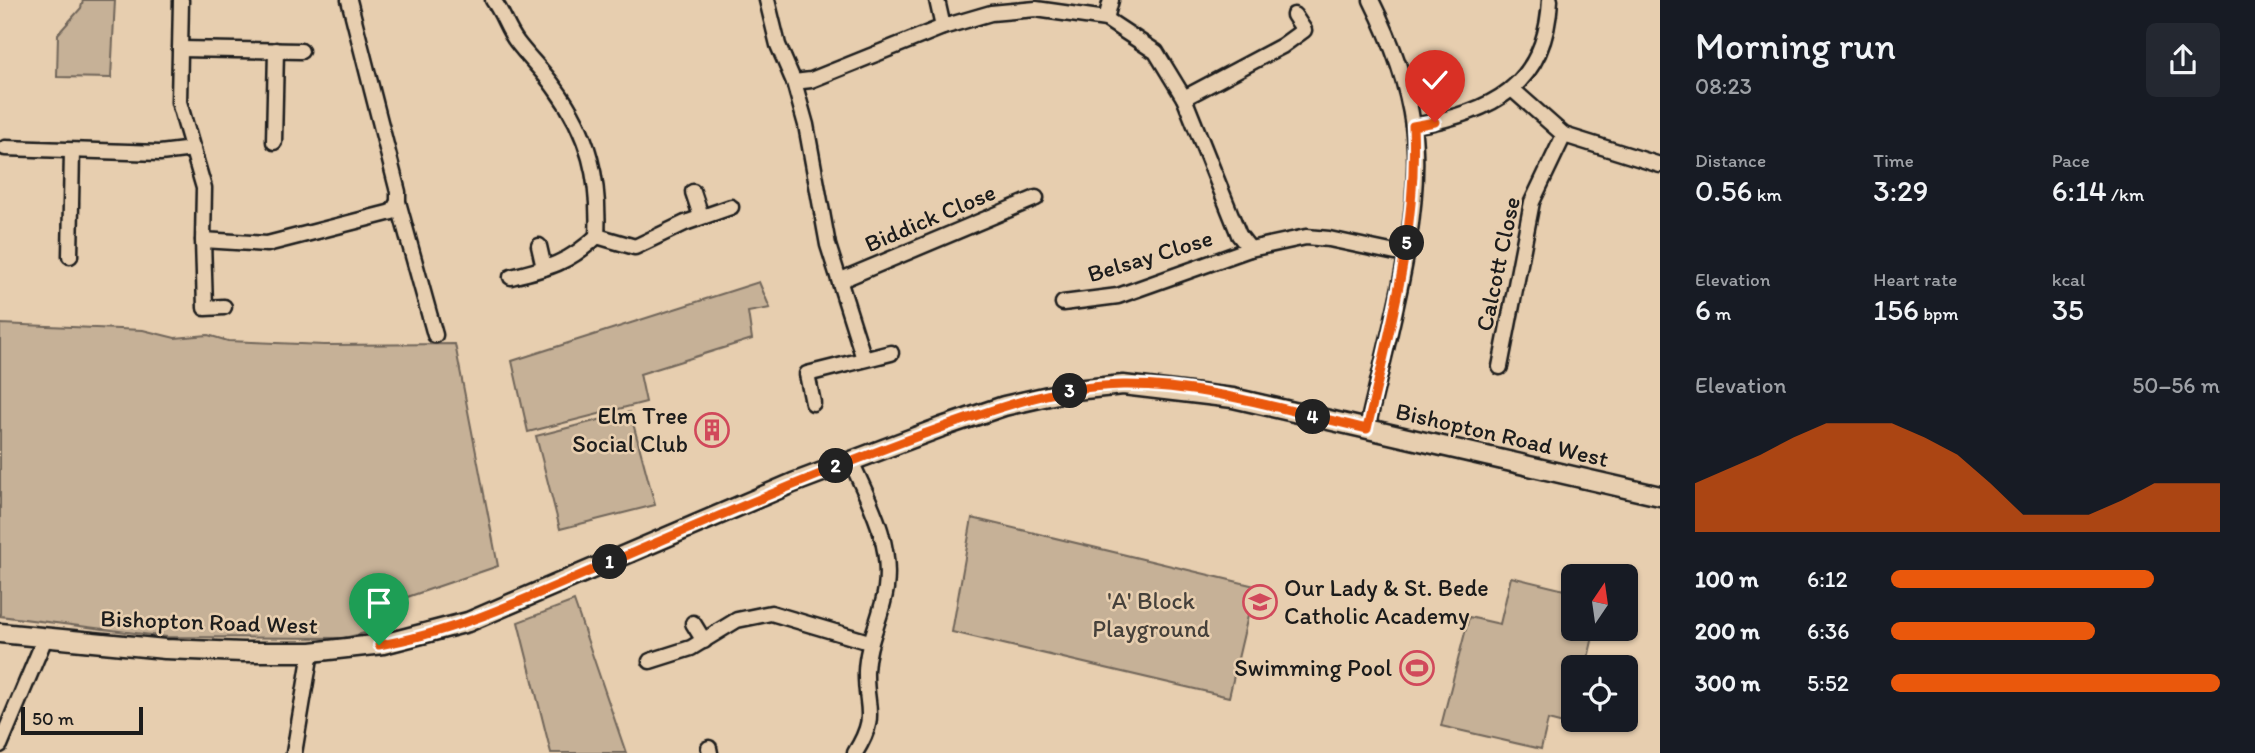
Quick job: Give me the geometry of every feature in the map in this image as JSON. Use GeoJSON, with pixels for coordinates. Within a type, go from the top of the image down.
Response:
{"type":"FeatureCollection","features":[{"type":"Feature","properties":{"kind":"street"},"geometry":{"type":"LineString","coordinates":[[181,0],[180,102],[204,188],[205,308],[224,307]]}},
{"type":"Feature","properties":{"kind":"street"},"geometry":{"type":"LineString","coordinates":[[349,0],[398,192],[395,207],[435,335]]}},
{"type":"Feature","properties":{"kind":"street"},"geometry":{"type":"LineString","coordinates":[[493,0],[512,35],[575,117],[590,156],[599,195],[597,236],[578,254],[544,268],[511,277]]}},
{"type":"Feature","properties":{"kind":"street","name":"Biddick Close"},"geometry":{"type":"LineString","coordinates":[[767,0],[778,45],[794,82],[806,125],[828,245],[864,359]]}},
{"type":"Feature","properties":{"kind":"street"},"geometry":{"type":"LineString","coordinates":[[937,0],[943,27]]}},
{"type":"Feature","properties":{"kind":"street"},"geometry":{"type":"LineString","coordinates":[[1106,19],[1111,0]]}},
{"type":"Feature","properties":{"kind":"street"},"geometry":{"type":"LineString","coordinates":[[1367,429],[1405,255],[1416,177],[1413,126],[1392,42],[1371,0]]}},
{"type":"Feature","properties":{"kind":"street"},"geometry":{"type":"LineString","coordinates":[[1413,126],[1470,114],[1511,89],[1528,71],[1542,46],[1550,0]]}},
{"type":"Feature","properties":{"kind":"street"},"geometry":{"type":"LineString","coordinates":[[794,82],[811,80],[943,27],[991,13],[1037,9],[1106,19],[1156,52],[1184,98],[1239,235],[1250,249]]}},
{"type":"Feature","properties":{"kind":"street"},"geometry":{"type":"LineString","coordinates":[[1184,98],[1282,46],[1304,30],[1294,15]]}},
{"type":"Feature","properties":{"kind":"street"},"geometry":{"type":"LineString","coordinates":[[180,49],[301,51]]}},
{"type":"Feature","properties":{"kind":"street"},"geometry":{"type":"LineString","coordinates":[[274,142],[276,50]]}},
{"type":"Feature","properties":{"kind":"street"},"geometry":{"type":"LineString","coordinates":[[1511,89],[1564,135],[1660,165]]}},
{"type":"Feature","properties":{"kind":"street","name":"Calcott Close"},"geometry":{"type":"LineString","coordinates":[[1500,367],[1532,202],[1564,135]]}},
{"type":"Feature","properties":{"kind":"street"},"geometry":{"type":"LineString","coordinates":[[5,148],[160,153],[193,149]]}},
{"type":"Feature","properties":{"kind":"street"},"geometry":{"type":"LineString","coordinates":[[70,256],[72,151]]}},
{"type":"Feature","properties":{"kind":"street"},"geometry":{"type":"LineString","coordinates":[[692,192],[701,216]]}},
{"type":"Feature","properties":{"kind":"street","name":"Biddick Close"},"geometry":{"type":"LineString","coordinates":[[841,280],[1036,198]]}},
{"type":"Feature","properties":{"kind":"street"},"geometry":{"type":"LineString","coordinates":[[204,240],[267,244],[395,207]]}},
{"type":"Feature","properties":{"kind":"street"},"geometry":{"type":"LineString","coordinates":[[597,236],[635,247],[701,216],[731,207]]}},
{"type":"Feature","properties":{"kind":"street","name":"Belsay Close"},"geometry":{"type":"LineString","coordinates":[[1063,303],[1118,296],[1250,249],[1306,237],[1329,239],[1405,255]]}},
{"type":"Feature","properties":{"kind":"street"},"geometry":{"type":"LineString","coordinates":[[539,246],[544,268]]}},
{"type":"Feature","properties":{"kind":"street"},"geometry":{"type":"LineString","coordinates":[[813,402],[807,374],[891,353]]}},
{"type":"Feature","properties":{"kind":"street","name":"Bishopton Road West"},"geometry":{"type":"LineString","coordinates":[[0,633],[165,649],[311,652],[383,644],[468,622],[851,461],[1004,406],[1075,390],[1123,385],[1233,398],[1660,496]]}},
{"type":"Feature","properties":{"kind":"street"},"geometry":{"type":"LineString","coordinates":[[851,461],[884,536],[886,588],[869,642],[866,673],[871,712],[867,733],[855,753]]}},
{"type":"Feature","properties":{"kind":"street"},"geometry":{"type":"LineString","coordinates":[[650,661],[704,641],[737,620],[771,613],[790,616],[810,626],[869,642]]}},
{"type":"Feature","properties":{"kind":"street"},"geometry":{"type":"LineString","coordinates":[[693,623],[704,641]]}},
{"type":"Feature","properties":{"kind":"street"},"geometry":{"type":"LineString","coordinates":[[0,745],[45,638]]}},
{"type":"Feature","properties":{"kind":"street"},"geometry":{"type":"LineString","coordinates":[[294,753],[311,652]]}},
{"type":"Feature","properties":{"kind":"green space"},"geometry":{"type":"Polygon","coordinates":[[[83,0],[115,0],[111,78],[57,77],[58,34],[81,8],[83,0]]]}},
{"type":"Feature","properties":{"kind":"green space"},"geometry":{"type":"Polygon","coordinates":[[[759,282],[770,308],[748,312],[752,339],[640,374],[646,402],[528,432],[512,361],[759,282]]]}},
{"type":"Feature","properties":{"kind":"green space"},"geometry":{"type":"Polygon","coordinates":[[[0,324],[143,330],[175,338],[208,335],[228,341],[324,345],[455,344],[498,566],[387,604],[388,609],[377,630],[344,638],[167,637],[0,616],[0,324]]]}},
{"type":"Feature","properties":{"kind":"green space"},"geometry":{"type":"Polygon","coordinates":[[[630,412],[655,505],[560,529],[536,436],[630,412]]]}},
{"type":"Feature","properties":{"kind":"green space","name":"'A' Block Playground"},"geometry":{"type":"Polygon","coordinates":[[[972,518],[1255,586],[1229,697],[952,632],[972,518]]]}},
{"type":"Feature","properties":{"kind":"green space"},"geometry":{"type":"Polygon","coordinates":[[[1511,577],[1561,589],[1561,641],[1592,641],[1589,655],[1561,655],[1561,723],[1548,720],[1541,749],[1441,726],[1469,617],[1500,624],[1511,577]]]}},
{"type":"Feature","properties":{"kind":"green space"},"geometry":{"type":"Polygon","coordinates":[[[574,601],[626,753],[551,753],[518,622],[574,601]]]}},
{"type":"Feature","properties":{"kind":"place","name":"Elm Tree Social Club"},"geometry":{"type":"Point","coordinates":[712,430]}},
{"type":"Feature","properties":{"kind":"place","name":"Our Lady & St. Bede Catholic Academy"},"geometry":{"type":"Point","coordinates":[1260,602]}},
{"type":"Feature","properties":{"kind":"place","name":"Swimming Pool"},"geometry":{"type":"Point","coordinates":[1417,668]}},
{"type":"Feature","properties":{"kind":"route"},"geometry":{"type":"LineString","coordinates":[[379,645],[468,622],[793,483],[942,427],[1004,406],[1075,390],[1123,385],[1169,388],[1233,398],[1367,429],[1412,217],[1416,177],[1413,126],[1435,122]]}}]}
